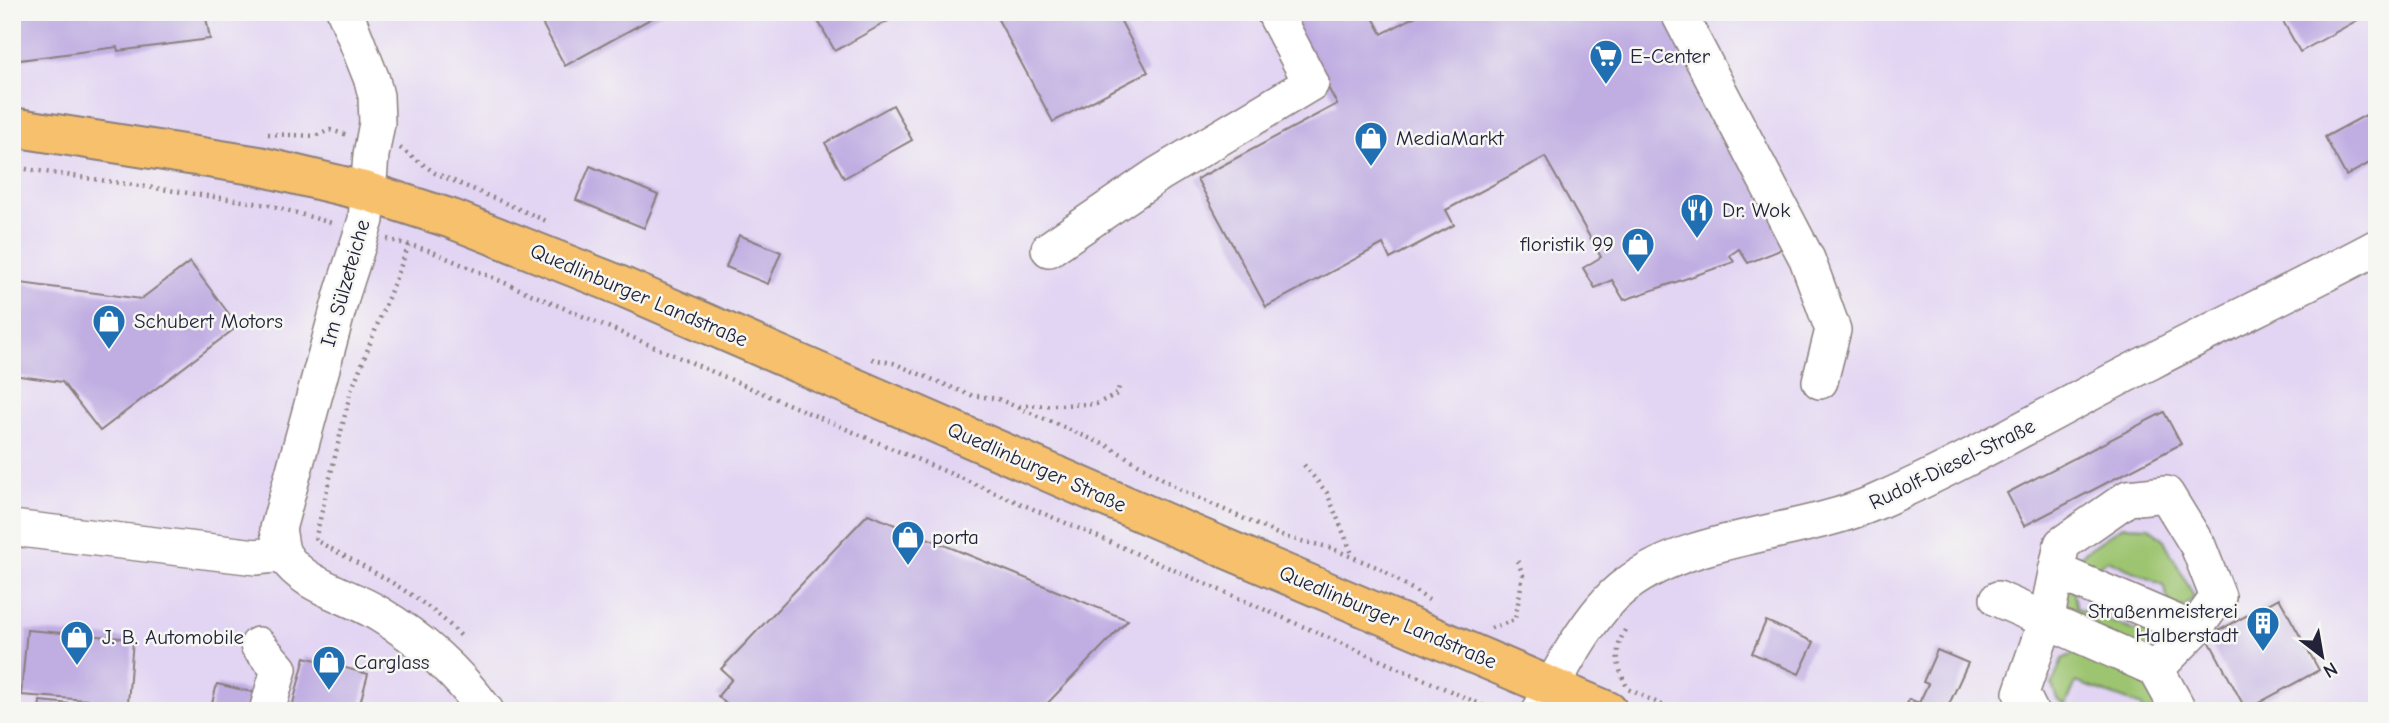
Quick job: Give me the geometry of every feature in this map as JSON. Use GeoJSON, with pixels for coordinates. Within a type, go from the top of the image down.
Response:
{"type":"FeatureCollection","features":[{"type":"Feature","properties":{"kind":"main road"},"geometry":{"type":"LineString","coordinates":[[12,127],[259,166],[368,192]]}},
{"type":"Feature","properties":{"kind":"main road","name":"Quedlinburger Landstraße"},"geometry":{"type":"LineString","coordinates":[[368,192],[452,219],[570,265],[906,410]]}},
{"type":"Feature","properties":{"kind":"main road","name":"Quedlinburger Straße"},"geometry":{"type":"LineString","coordinates":[[906,410],[1168,524]]}},
{"type":"Feature","properties":{"kind":"main road","name":"Quedlinburger Landstraße"},"geometry":{"type":"LineString","coordinates":[[1168,524],[1546,699],[1608,711]]}},
{"type":"Feature","properties":{"kind":"street","name":"Im Sülzeteiche"},"geometry":{"type":"LineString","coordinates":[[283,554],[278,529],[339,303],[366,220],[377,123],[376,96],[368,68],[345,12]]}},
{"type":"Feature","properties":{"kind":"street"},"geometry":{"type":"LineString","coordinates":[[1049,249],[1159,174],[1311,83],[1274,12]]}},
{"type":"Feature","properties":{"kind":"street"},"geometry":{"type":"LineString","coordinates":[[1678,12],[1807,259],[1833,330],[1820,381]]}},
{"type":"Feature","properties":{"kind":"street","name":"Rudolf-Diesel-Straße"},"geometry":{"type":"LineString","coordinates":[[1546,699],[1604,607],[1626,584],[1656,566],[1692,552],[1836,517],[1884,499],[1937,475],[2147,363],[2299,289],[2377,247]]}},
{"type":"Feature","properties":{"kind":"street"},"geometry":{"type":"LineString","coordinates":[[2031,711],[2021,693],[2046,621],[2062,544],[2128,498],[2166,494],[2198,547],[2218,597],[2194,631],[2156,669]]}},
{"type":"Feature","properties":{"kind":"street"},"geometry":{"type":"LineString","coordinates":[[12,528],[256,557],[283,554],[306,577],[379,613],[423,645],[466,683],[486,711]]}},
{"type":"Feature","properties":{"kind":"street"},"geometry":{"type":"LineString","coordinates":[[2056,571],[2194,631]]}},
{"type":"Feature","properties":{"kind":"street"},"geometry":{"type":"LineString","coordinates":[[1998,599],[2156,669],[2179,711]]}},
{"type":"Feature","properties":{"kind":"street"},"geometry":{"type":"LineString","coordinates":[[258,645],[279,669],[267,711]]}},
{"type":"Feature","properties":{"kind":"path"},"geometry":{"type":"LineString","coordinates":[[12,167],[269,205],[428,250],[971,482],[1496,711]]}},
{"type":"Feature","properties":{"kind":"path"},"geometry":{"type":"LineString","coordinates":[[409,245],[350,394],[315,540],[396,584],[449,623],[467,643]]}},
{"type":"Feature","properties":{"kind":"path"},"geometry":{"type":"LineString","coordinates":[[1015,406],[1096,404],[1117,394],[1120,383]]}},
{"type":"Feature","properties":{"kind":"path"},"geometry":{"type":"LineString","coordinates":[[1304,465],[1327,493],[1354,557]]}},
{"type":"Feature","properties":{"kind":"path"},"geometry":{"type":"LineString","coordinates":[[1515,620],[1523,575],[1516,557]]}},
{"type":"Feature","properties":{"kind":"path"},"geometry":{"type":"LineString","coordinates":[[1632,620],[1618,643],[1616,658],[1619,670],[1628,689],[1675,711]]}},
{"type":"Feature","properties":{"kind":"shaded area"},"geometry":{"type":"Polygon","coordinates":[[[12,12],[2377,12],[2377,711],[12,711],[12,12]]]}},
{"type":"Feature","properties":{"kind":"green space"},"geometry":{"type":"Polygon","coordinates":[[[2123,526],[2149,527],[2164,540],[2194,597],[2185,606],[2174,608],[2163,585],[2108,560],[2092,571],[2078,565],[2079,556],[2123,526]]]}},
{"type":"Feature","properties":{"kind":"green space"},"geometry":{"type":"Polygon","coordinates":[[[2068,589],[2073,590],[2077,608],[2135,631],[2153,624],[2164,634],[2144,649],[2061,615],[2068,589]]]}},
{"type":"Feature","properties":{"kind":"green space"},"geometry":{"type":"Polygon","coordinates":[[[2075,653],[2154,685],[2166,711],[2142,711],[2142,706],[2076,682],[2066,705],[2057,699],[2052,685],[2062,659],[2075,653]]]}},
{"type":"Feature","properties":{"kind":"building"},"geometry":{"type":"Polygon","coordinates":[[[12,12],[205,12],[210,39],[118,51],[117,47],[12,61],[12,12]]]}},
{"type":"Feature","properties":{"kind":"building"},"geometry":{"type":"Polygon","coordinates":[[[536,12],[663,12],[565,66],[536,12]]]}},
{"type":"Feature","properties":{"kind":"building"},"geometry":{"type":"Polygon","coordinates":[[[813,12],[892,12],[895,17],[835,51],[813,12]]]}},
{"type":"Feature","properties":{"kind":"building"},"geometry":{"type":"Polygon","coordinates":[[[994,12],[1116,12],[1148,72],[1053,122],[994,12]]]}},
{"type":"Feature","properties":{"kind":"building"},"geometry":{"type":"Polygon","coordinates":[[[1287,12],[1370,12],[1382,34],[1423,12],[1667,12],[1785,245],[1778,251],[1748,263],[1739,249],[1730,255],[1734,262],[1624,300],[1612,280],[1595,288],[1583,268],[1601,257],[1545,157],[1446,210],[1454,225],[1390,259],[1383,244],[1266,307],[1197,179],[1337,104],[1287,12]]]}},
{"type":"Feature","properties":{"kind":"building"},"geometry":{"type":"Polygon","coordinates":[[[2278,12],[2372,12],[2300,52],[2278,12]]]}},
{"type":"Feature","properties":{"kind":"building"},"geometry":{"type":"Polygon","coordinates":[[[893,105],[912,140],[844,178],[825,143],[893,105]]]}},
{"type":"Feature","properties":{"kind":"building"},"geometry":{"type":"Polygon","coordinates":[[[2377,109],[2377,159],[2346,176],[2325,137],[2377,109]]]}},
{"type":"Feature","properties":{"kind":"building"},"geometry":{"type":"Polygon","coordinates":[[[590,166],[658,195],[644,228],[576,200],[590,166]]]}},
{"type":"Feature","properties":{"kind":"building"},"geometry":{"type":"Polygon","coordinates":[[[739,235],[781,252],[768,284],[726,267],[739,235]]]}},
{"type":"Feature","properties":{"kind":"building","name":"Schubert Motors"},"geometry":{"type":"Polygon","coordinates":[[[190,262],[238,326],[100,431],[62,382],[12,375],[12,272],[21,274],[20,283],[141,299],[190,262]]]}},
{"type":"Feature","properties":{"kind":"building"},"geometry":{"type":"Polygon","coordinates":[[[2164,412],[2181,444],[2024,526],[2007,493],[2164,412]]]}},
{"type":"Feature","properties":{"kind":"building","name":"porta"},"geometry":{"type":"Polygon","coordinates":[[[868,514],[1128,620],[1040,711],[721,711],[727,705],[718,696],[732,679],[721,669],[868,514]]]}},
{"type":"Feature","properties":{"kind":"building","name":"Straßenmeisterei Halberstadt"},"geometry":{"type":"Polygon","coordinates":[[[2279,598],[2319,670],[2246,710],[2207,637],[2279,598]]]}},
{"type":"Feature","properties":{"kind":"building"},"geometry":{"type":"Polygon","coordinates":[[[1766,621],[1814,642],[1799,674],[1752,653],[1766,621]]]}},
{"type":"Feature","properties":{"kind":"building","name":"J. B. Automobile"},"geometry":{"type":"Polygon","coordinates":[[[27,630],[133,639],[128,703],[21,695],[27,630]]]}},
{"type":"Feature","properties":{"kind":"building"},"geometry":{"type":"Polygon","coordinates":[[[1937,650],[1968,663],[1946,711],[1904,711],[1909,699],[1919,703],[1928,684],[1923,682],[1937,650]]]}},
{"type":"Feature","properties":{"kind":"building","name":"Carglass"},"geometry":{"type":"Polygon","coordinates":[[[305,657],[368,674],[358,711],[291,711],[305,657]]]}},
{"type":"Feature","properties":{"kind":"building"},"geometry":{"type":"Polygon","coordinates":[[[217,684],[261,694],[257,711],[210,711],[217,684]]]}},
{"type":"Feature","properties":{"kind":"building"},"geometry":{"type":"Polygon","coordinates":[[[40,701],[71,704],[70,711],[39,711],[40,701]]]}},
{"type":"Feature","properties":{"kind":"place","name":"E-Center"},"geometry":{"type":"Point","coordinates":[1606,86]}},
{"type":"Feature","properties":{"kind":"place","name":"MediaMarkt"},"geometry":{"type":"Point","coordinates":[1371,168]}},
{"type":"Feature","properties":{"kind":"place","name":"Dr. Wok"},"geometry":{"type":"Point","coordinates":[1697,240]}},
{"type":"Feature","properties":{"kind":"place","name":"floristik 99"},"geometry":{"type":"Point","coordinates":[1638,274]}},
{"type":"Feature","properties":{"kind":"place","name":"Schubert Motors"},"geometry":{"type":"Point","coordinates":[109,351]}},
{"type":"Feature","properties":{"kind":"place","name":"porta"},"geometry":{"type":"Point","coordinates":[908,567]}},
{"type":"Feature","properties":{"kind":"place","name":"Straßenmeisterei Halberstadt"},"geometry":{"type":"Point","coordinates":[2263,653]}},
{"type":"Feature","properties":{"kind":"place","name":"J. B. Automobile"},"geometry":{"type":"Point","coordinates":[77,667]}},
{"type":"Feature","properties":{"kind":"place","name":"Carglass"},"geometry":{"type":"Point","coordinates":[329,692]}}]}
